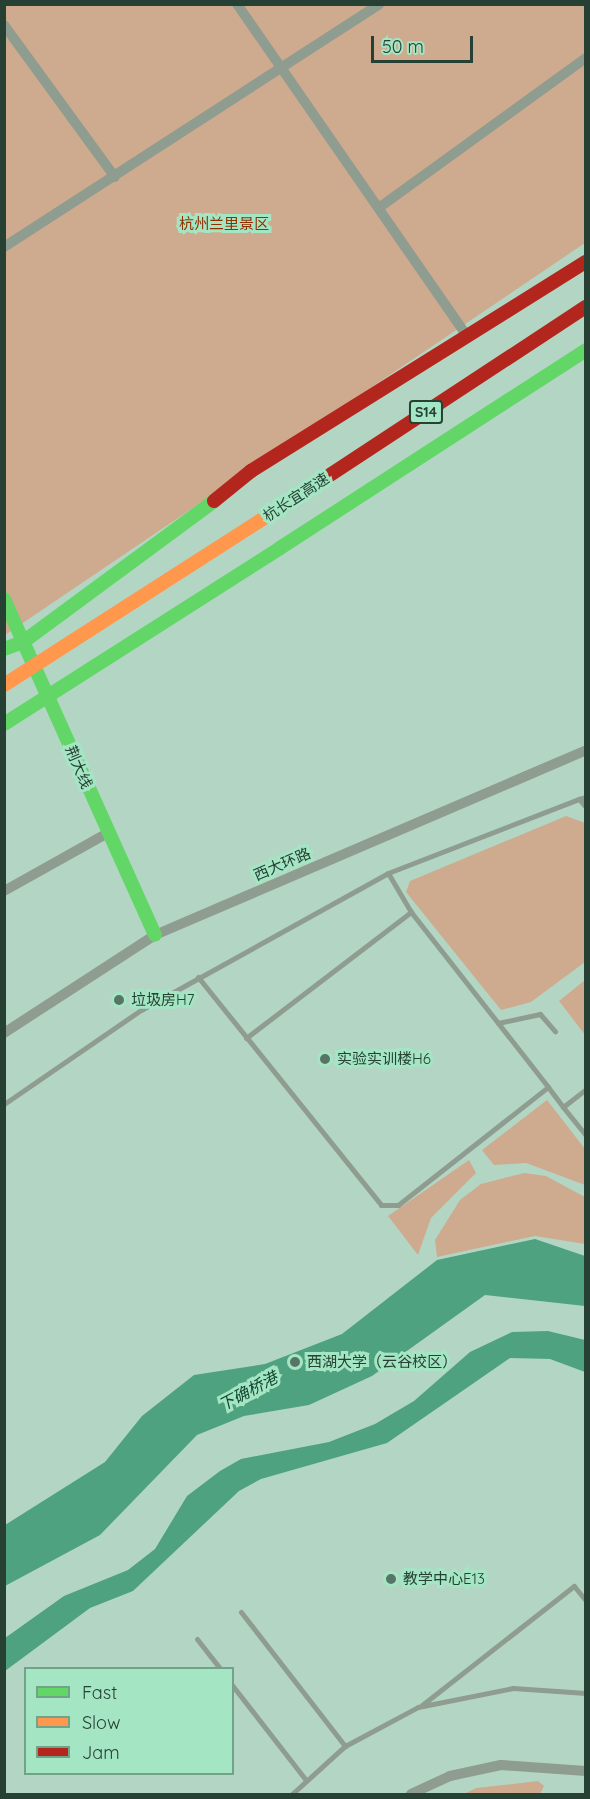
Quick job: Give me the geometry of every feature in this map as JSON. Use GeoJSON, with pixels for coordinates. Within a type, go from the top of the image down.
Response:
{"type":"FeatureCollection","features":[{"type":"Feature","properties":{"kind":"main road"},"geometry":{"type":"LineString","coordinates":[[4,649],[23,642],[146,555],[251,471],[585,262]]}},
{"type":"Feature","properties":{"kind":"main road","name":"杭长宜高速"},"geometry":{"type":"LineString","coordinates":[[4,685],[266,517],[585,307]]}},
{"type":"Feature","properties":{"kind":"main road","name":"S14"},"geometry":{"type":"LineString","coordinates":[[4,724],[585,350]]}},
{"type":"Feature","properties":{"kind":"main road"},"geometry":{"type":"LineString","coordinates":[[496,407],[585,355]]}},
{"type":"Feature","properties":{"kind":"main road","name":"荆大线"},"geometry":{"type":"LineString","coordinates":[[4,599],[106,834],[155,935]]}},
{"type":"Feature","properties":{"kind":"street"},"geometry":{"type":"LineString","coordinates":[[237,4],[468,336]]}},
{"type":"Feature","properties":{"kind":"street"},"geometry":{"type":"LineString","coordinates":[[4,247],[379,4]]}},
{"type":"Feature","properties":{"kind":"street"},"geometry":{"type":"LineString","coordinates":[[4,25],[115,177]]}},
{"type":"Feature","properties":{"kind":"street"},"geometry":{"type":"LineString","coordinates":[[380,207],[585,58]]}},
{"type":"Feature","properties":{"kind":"street","name":"西大环路"},"geometry":{"type":"LineString","coordinates":[[4,1034],[155,935],[585,750]]}},
{"type":"Feature","properties":{"kind":"street"},"geometry":{"type":"LineString","coordinates":[[4,891],[106,834]]}},
{"type":"Feature","properties":{"kind":"street"},"geometry":{"type":"LineString","coordinates":[[411,1794],[450,1776],[501,1765],[585,1771]]}},
{"type":"Feature","properties":{"kind":"lane"},"geometry":{"type":"LineString","coordinates":[[4,1104],[198,977],[388,873],[582,798],[585,807]]}},
{"type":"Feature","properties":{"kind":"lane"},"geometry":{"type":"LineString","coordinates":[[388,873],[411,912],[585,1135]]}},
{"type":"Feature","properties":{"kind":"lane"},"geometry":{"type":"LineString","coordinates":[[246,1038],[411,912]]}},
{"type":"Feature","properties":{"kind":"lane"},"geometry":{"type":"LineString","coordinates":[[198,977],[381,1205],[398,1205],[548,1088]]}},
{"type":"Feature","properties":{"kind":"lane"},"geometry":{"type":"LineString","coordinates":[[498,1023],[540,1014],[555,1031]]}},
{"type":"Feature","properties":{"kind":"lane"},"geometry":{"type":"LineString","coordinates":[[563,1107],[585,1089]]}},
{"type":"Feature","properties":{"kind":"lane"},"geometry":{"type":"LineString","coordinates":[[292,1794],[345,1746],[418,1707],[574,1586],[585,1601]]}},
{"type":"Feature","properties":{"kind":"lane"},"geometry":{"type":"LineString","coordinates":[[241,1612],[345,1746]]}},
{"type":"Feature","properties":{"kind":"lane"},"geometry":{"type":"LineString","coordinates":[[197,1639],[219,1667]]}},
{"type":"Feature","properties":{"kind":"lane"},"geometry":{"type":"LineString","coordinates":[[234,1687],[306,1780]]}},
{"type":"Feature","properties":{"kind":"lane"},"geometry":{"type":"LineString","coordinates":[[418,1707],[513,1688],[585,1693]]}},
{"type":"Feature","properties":{"kind":"green space","name":"杭州兰里景区"},"geometry":{"type":"Polygon","coordinates":[[[5,5],[585,5],[585,243],[5,635],[5,5]]]}},
{"type":"Feature","properties":{"kind":"green space"},"geometry":{"type":"Polygon","coordinates":[[[566,816],[585,823],[585,962],[531,1002],[501,1010],[406,892],[410,881],[566,816]]]}},
{"type":"Feature","properties":{"kind":"green space"},"geometry":{"type":"Polygon","coordinates":[[[585,980],[585,1035],[559,1001],[585,980]]]}},
{"type":"Feature","properties":{"kind":"green space"},"geometry":{"type":"Polygon","coordinates":[[[547,1100],[585,1149],[585,1185],[526,1163],[494,1165],[482,1150],[547,1100]]]}},
{"type":"Feature","properties":{"kind":"green space"},"geometry":{"type":"Polygon","coordinates":[[[469,1160],[476,1173],[431,1218],[418,1255],[388,1216],[469,1160]]]}},
{"type":"Feature","properties":{"kind":"green space"},"geometry":{"type":"Polygon","coordinates":[[[524,1173],[546,1176],[585,1197],[585,1244],[535,1236],[437,1257],[435,1240],[460,1200],[481,1184],[524,1173]]]}},
{"type":"Feature","properties":{"kind":"green space"},"geometry":{"type":"Polygon","coordinates":[[[538,1781],[544,1786],[540,1794],[464,1794],[476,1788],[538,1781]]]}},
{"type":"Feature","properties":{"kind":"water","name":"下确桥港"},"geometry":{"type":"Polygon","coordinates":[[[535,1239],[585,1256],[585,1306],[485,1295],[372,1376],[309,1405],[244,1416],[197,1435],[100,1535],[5,1586],[5,1525],[105,1462],[142,1416],[194,1375],[265,1364],[342,1334],[437,1260],[535,1239]]]}},
{"type":"Feature","properties":{"kind":"water"},"geometry":{"type":"Polygon","coordinates":[[[548,1331],[585,1340],[585,1372],[550,1359],[510,1358],[387,1443],[261,1479],[239,1491],[133,1591],[90,1608],[5,1671],[5,1638],[64,1596],[128,1570],[155,1549],[187,1496],[220,1471],[241,1459],[329,1442],[375,1424],[414,1401],[470,1352],[512,1332],[548,1331]]]}},
{"type":"Feature","properties":{"kind":"traffic: fast"},"geometry":{"type":"LineString","coordinates":[[280,548],[586,350]]}},
{"type":"Feature","properties":{"kind":"traffic: fast"},"geometry":{"type":"LineString","coordinates":[[4,649],[23,642],[214,501]]}},
{"type":"Feature","properties":{"kind":"traffic: fast"},"geometry":{"type":"LineString","coordinates":[[4,724],[280,548]]}},
{"type":"Feature","properties":{"kind":"traffic: fast"},"geometry":{"type":"LineString","coordinates":[[4,599],[155,935]]}},
{"type":"Feature","properties":{"kind":"traffic: jam"},"geometry":{"type":"LineString","coordinates":[[214,501],[251,471],[586,262]]}},
{"type":"Feature","properties":{"kind":"traffic: jam"},"geometry":{"type":"LineString","coordinates":[[266,517],[586,307]]}},
{"type":"Feature","properties":{"kind":"traffic: slow"},"geometry":{"type":"LineString","coordinates":[[4,685],[266,517]]}},
{"type":"Feature","properties":{"kind":"place","name":"垃圾房H7"},"geometry":{"type":"Point","coordinates":[119,1000]}},
{"type":"Feature","properties":{"kind":"place","name":"实验实训楼H6"},"geometry":{"type":"Point","coordinates":[325,1059]}},
{"type":"Feature","properties":{"kind":"place","name":"西湖大学（云谷校区）"},"geometry":{"type":"Point","coordinates":[295,1362]}},
{"type":"Feature","properties":{"kind":"place","name":"教学中心E13"},"geometry":{"type":"Point","coordinates":[391,1579]}}]}
